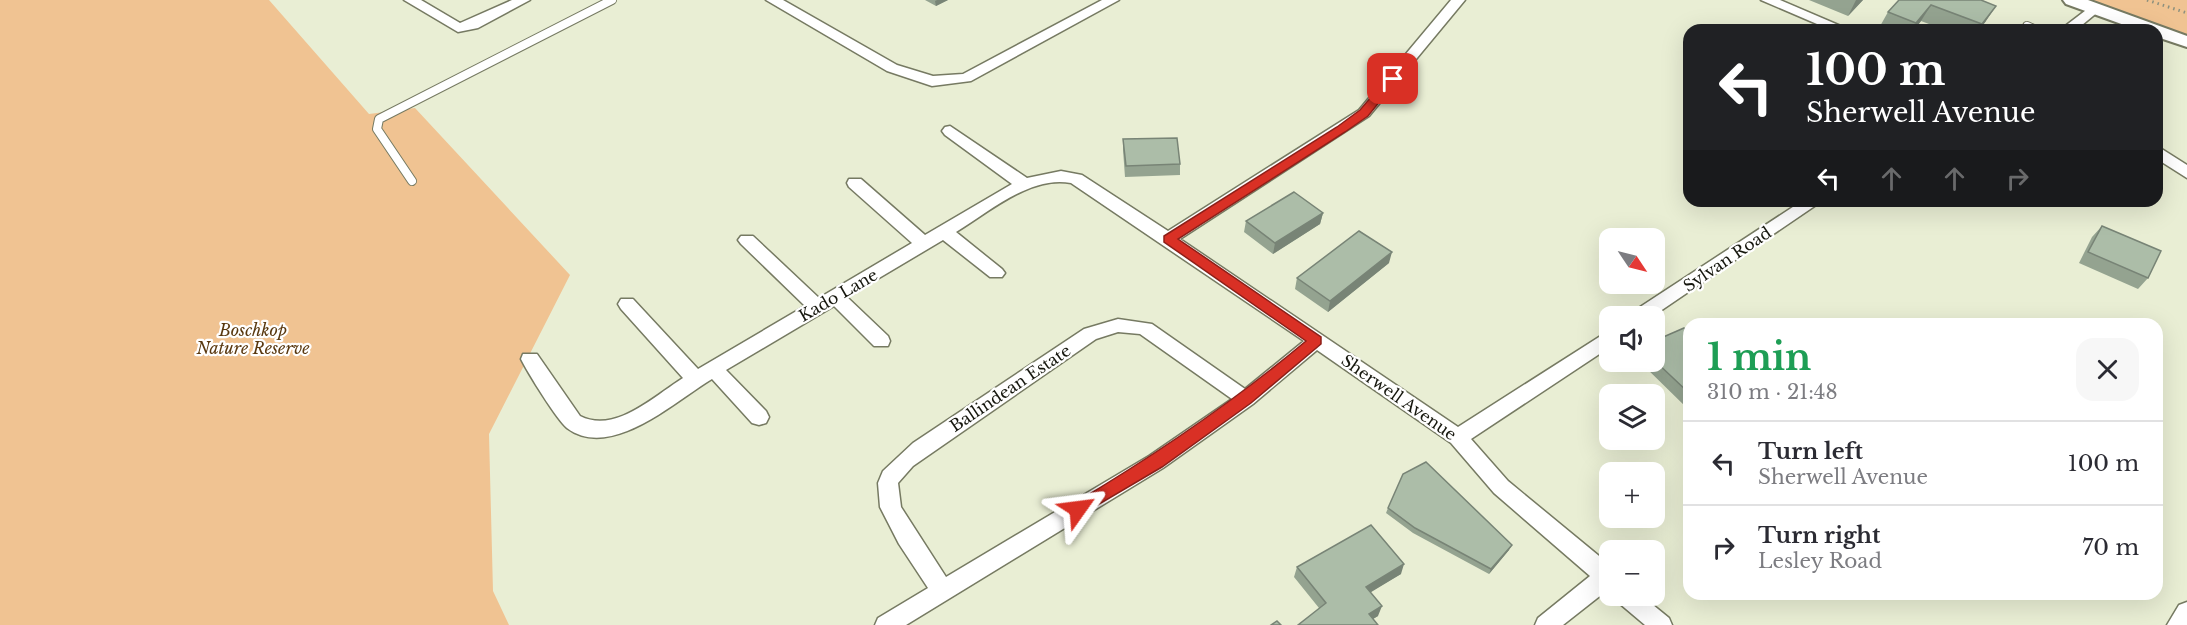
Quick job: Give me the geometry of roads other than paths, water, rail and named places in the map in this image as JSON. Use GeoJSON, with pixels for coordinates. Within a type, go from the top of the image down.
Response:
{"type":"FeatureCollection","features":[{"type":"Feature","properties":{"kind":"street"},"geometry":{"type":"LineString","coordinates":[[411,0],[458,28],[473,26],[523,0]]}},
{"type":"Feature","properties":{"kind":"street"},"geometry":{"type":"LineString","coordinates":[[773,0],[910,75],[932,81],[966,78],[1112,0]]}},
{"type":"Feature","properties":{"kind":"street"},"geometry":{"type":"LineString","coordinates":[[1168,239],[1364,113],[1458,0]]}},
{"type":"Feature","properties":{"kind":"street"},"geometry":{"type":"LineString","coordinates":[[1768,0],[1828,24]]}},
{"type":"Feature","properties":{"kind":"street"},"geometry":{"type":"LineString","coordinates":[[2072,0],[2139,24]]}},
{"type":"Feature","properties":{"kind":"street"},"geometry":{"type":"LineString","coordinates":[[2074,24],[2094,8]]}},
{"type":"Feature","properties":{"kind":"street"},"geometry":{"type":"LineString","coordinates":[[2163,33],[2187,42]]}},
{"type":"Feature","properties":{"kind":"street"},"geometry":{"type":"LineString","coordinates":[[950,131],[1024,184]]}},
{"type":"Feature","properties":{"kind":"street"},"geometry":{"type":"LineString","coordinates":[[2163,155],[2187,173]]}},
{"type":"Feature","properties":{"kind":"street","name":"Kado Lane"},"geometry":{"type":"LineString","coordinates":[[530,359],[573,422],[587,429],[605,430],[625,425],[816,306],[836,297],[1024,184],[1061,176],[1076,179],[1168,239]]}},
{"type":"Feature","properties":{"kind":"street"},"geometry":{"type":"LineString","coordinates":[[855,183],[924,244]]}},
{"type":"Feature","properties":{"kind":"street","name":"Sylvan Road"},"geometry":{"type":"LineString","coordinates":[[1655,306],[1805,207]]}},
{"type":"Feature","properties":{"kind":"street"},"geometry":{"type":"LineString","coordinates":[[945,232],[996,273]]}},
{"type":"Feature","properties":{"kind":"street","name":"Sherwell Avenue"},"geometry":{"type":"LineString","coordinates":[[1168,239],[1458,437],[1501,487],[1599,570]]}},
{"type":"Feature","properties":{"kind":"street"},"geometry":{"type":"LineString","coordinates":[[747,240],[816,306]]}},
{"type":"Feature","properties":{"kind":"street"},"geometry":{"type":"LineString","coordinates":[[836,297],[881,341]]}},
{"type":"Feature","properties":{"kind":"street"},"geometry":{"type":"LineString","coordinates":[[627,304],[696,379]]}},
{"type":"Feature","properties":{"kind":"street","name":"Ballindean Estate"},"geometry":{"type":"LineString","coordinates":[[942,590],[892,512],[887,496],[887,484],[896,468],[920,449],[1090,334],[1111,325],[1130,324],[1146,329],[1246,399]]}},
{"type":"Feature","properties":{"kind":"street"},"geometry":{"type":"LineString","coordinates":[[886,625],[1156,462],[1246,399],[1316,340]]}},
{"type":"Feature","properties":{"kind":"street"},"geometry":{"type":"LineString","coordinates":[[1458,437],[1599,344]]}},
{"type":"Feature","properties":{"kind":"street"},"geometry":{"type":"LineString","coordinates":[[714,369],[759,417]]}},
{"type":"Feature","properties":{"kind":"street"},"geometry":{"type":"LineString","coordinates":[[1546,625],[1599,585]]}},
{"type":"Feature","properties":{"kind":"street"},"geometry":{"type":"LineString","coordinates":[[1639,606],[1661,625]]}},
{"type":"Feature","properties":{"kind":"street"},"geometry":{"type":"LineString","coordinates":[[2178,625],[2187,612]]}},
{"type":"Feature","properties":{"kind":"lane"},"geometry":{"type":"LineString","coordinates":[[412,181],[378,129],[376,124],[379,119],[612,0]]}},
{"type":"Feature","properties":{"kind":"park label","name":"Boschkop Nature Reserve"},"geometry":{"type":"Point","coordinates":[253,339]}}]}
